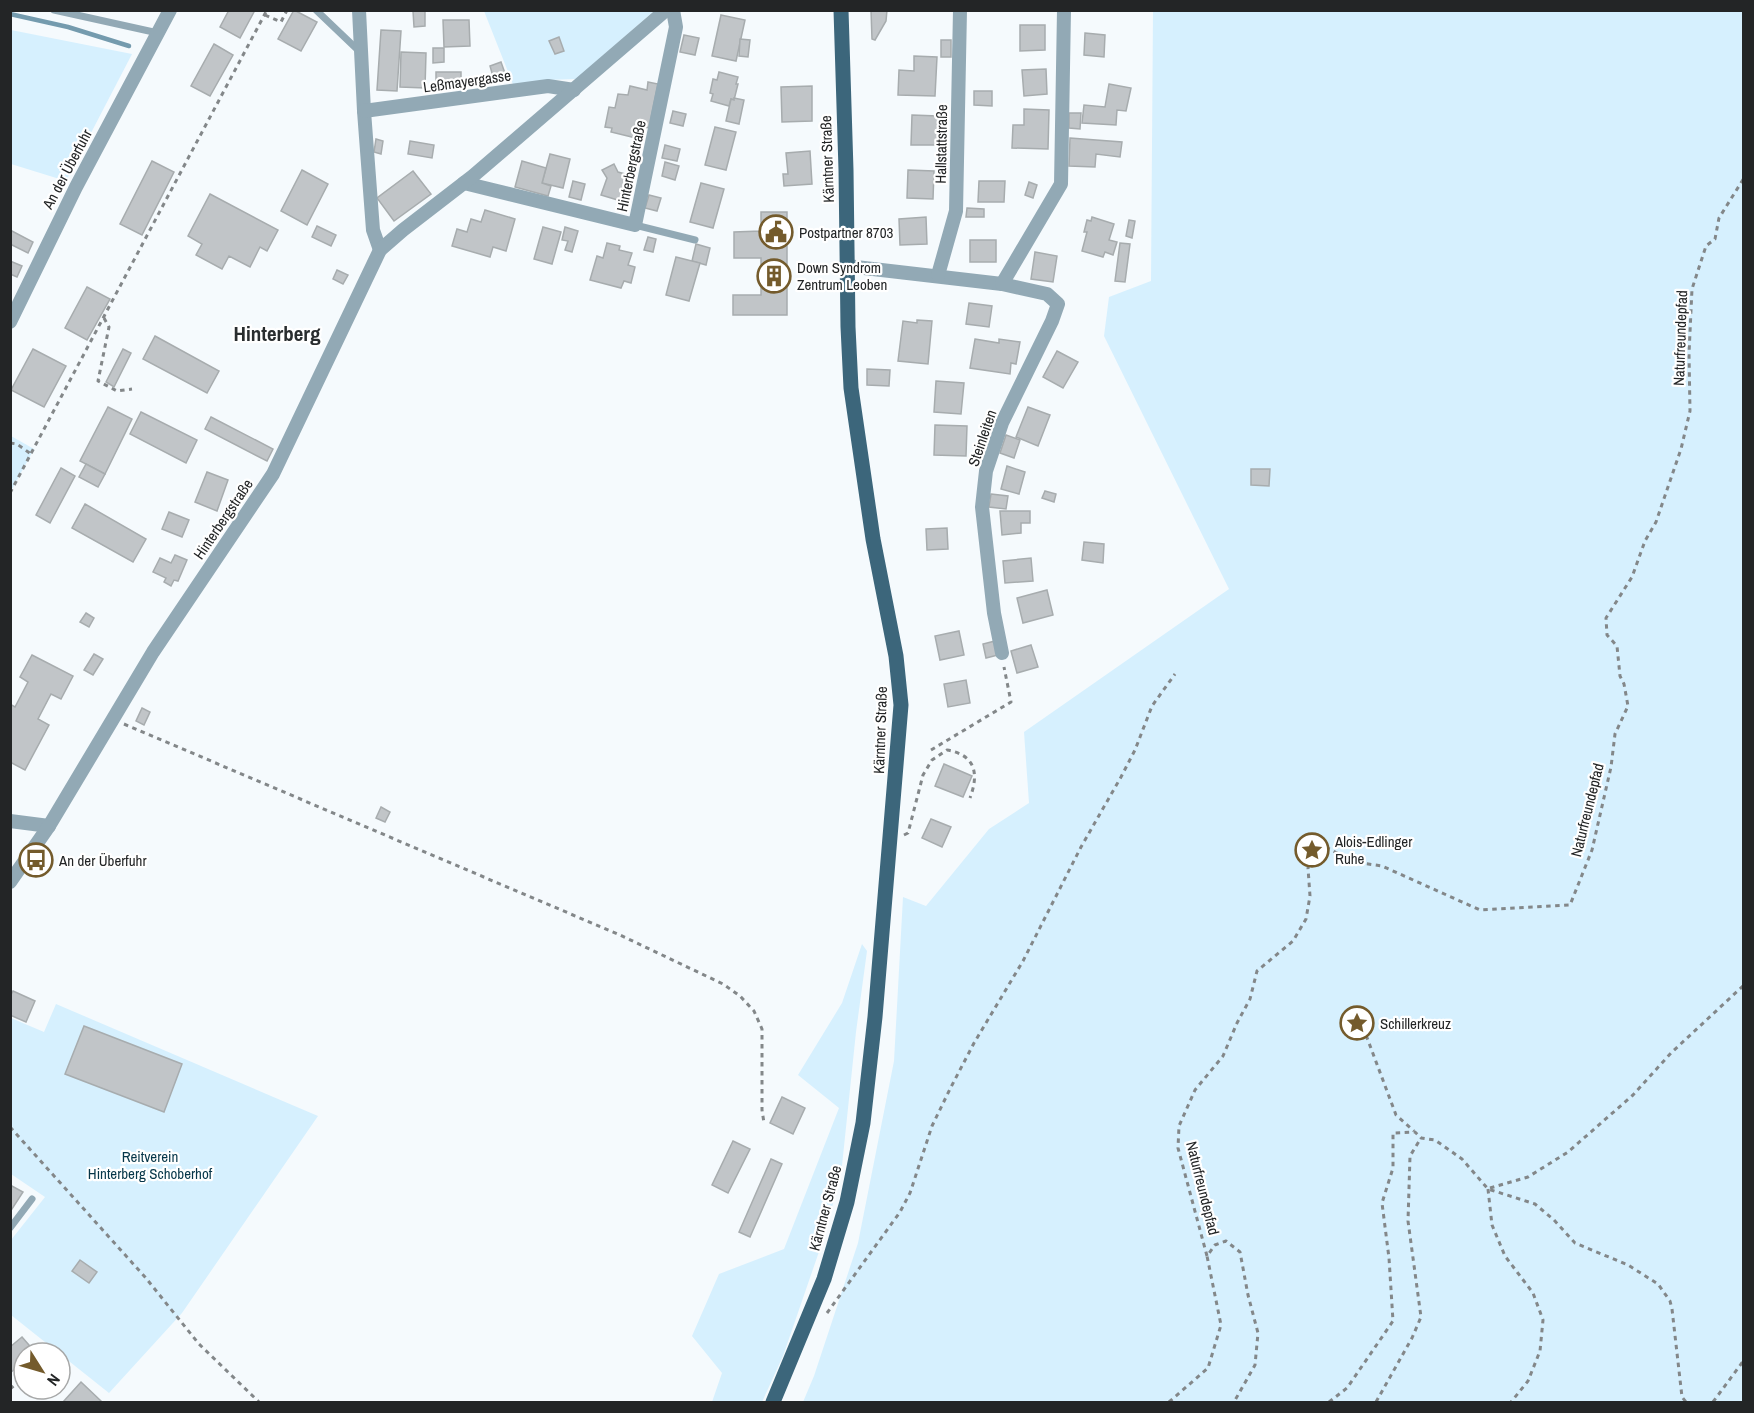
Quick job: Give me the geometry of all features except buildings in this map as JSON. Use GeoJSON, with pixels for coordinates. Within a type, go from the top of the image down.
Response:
{"type":"FeatureCollection","features":[{"type":"Feature","properties":{"kind":"main road","name":"Kärntner Straße"},"geometry":{"type":"LineString","coordinates":[[773,1402],[824,1279],[848,1202],[863,1122],[870,1070],[900,717],[900,680],[873,539],[851,387],[841,10]]}},
{"type":"Feature","properties":{"kind":"street","name":"An der Überfuhr"},"geometry":{"type":"LineString","coordinates":[[10,322],[76,187],[170,10]]}},
{"type":"Feature","properties":{"kind":"street"},"geometry":{"type":"LineString","coordinates":[[359,10],[363,111],[373,230],[380,250]]}},
{"type":"Feature","properties":{"kind":"street","name":"Hinterbergstraße"},"geometry":{"type":"LineString","coordinates":[[10,882],[49,826],[153,652],[273,474],[380,250],[464,183],[666,10]]}},
{"type":"Feature","properties":{"kind":"street","name":"Hinterbergstraße"},"geometry":{"type":"LineString","coordinates":[[464,183],[635,225],[676,27],[673,10]]}},
{"type":"Feature","properties":{"kind":"street","name":"Hallstattstraße"},"geometry":{"type":"LineString","coordinates":[[938,276],[956,211],[960,10]]}},
{"type":"Feature","properties":{"kind":"street"},"geometry":{"type":"LineString","coordinates":[[1002,285],[1061,184],[1064,10]]}},
{"type":"Feature","properties":{"kind":"street","name":"Leßmayergasse"},"geometry":{"type":"LineString","coordinates":[[363,111],[548,86],[574,90]]}},
{"type":"Feature","properties":{"kind":"street","name":"Steinleiten"},"geometry":{"type":"LineString","coordinates":[[847,266],[1002,285],[1047,294],[1058,304],[1052,321],[1002,423],[986,471],[982,507],[994,613],[1002,653]]}},
{"type":"Feature","properties":{"kind":"street"},"geometry":{"type":"LineString","coordinates":[[10,821],[49,826]]}},
{"type":"Feature","properties":{"kind":"lane"},"geometry":{"type":"LineString","coordinates":[[54,10],[158,33]]}},
{"type":"Feature","properties":{"kind":"lane"},"geometry":{"type":"LineString","coordinates":[[316,10],[361,53]]}},
{"type":"Feature","properties":{"kind":"lane"},"geometry":{"type":"LineString","coordinates":[[635,225],[695,240]]}},
{"type":"Feature","properties":{"kind":"lane"},"geometry":{"type":"LineString","coordinates":[[10,1228],[32,1199]]}},
{"type":"Feature","properties":{"kind":"path"},"geometry":{"type":"LineString","coordinates":[[10,493],[267,10]]}},
{"type":"Feature","properties":{"kind":"path"},"geometry":{"type":"LineString","coordinates":[[265,15],[281,22],[287,10]]}},
{"type":"Feature","properties":{"kind":"path","name":"Naturfreundepfad"},"geometry":{"type":"LineString","coordinates":[[1207,1256],[1178,1148],[1179,1126],[1195,1090],[1223,1056],[1237,1023],[1251,999],[1257,971],[1293,941],[1306,918],[1310,896],[1308,868],[1312,850],[1320,844],[1354,862],[1383,866],[1480,910],[1570,905],[1592,850],[1611,767],[1615,734],[1628,706],[1624,684],[1620,676],[1617,646],[1607,636],[1606,618],[1632,577],[1645,542],[1656,522],[1681,449],[1690,411],[1689,354],[1692,289],[1706,246],[1715,239],[1719,218],[1743,178]]}},
{"type":"Feature","properties":{"kind":"path"},"geometry":{"type":"LineString","coordinates":[[104,318],[110,327],[98,381],[117,391],[132,389]]}},
{"type":"Feature","properties":{"kind":"path"},"geometry":{"type":"LineString","coordinates":[[10,443],[17,444],[32,454]]}},
{"type":"Feature","properties":{"kind":"path"},"geometry":{"type":"LineString","coordinates":[[931,750],[1011,702],[1002,653]]}},
{"type":"Feature","properties":{"kind":"path"},"geometry":{"type":"LineString","coordinates":[[824,1318],[900,1212],[909,1193],[932,1126],[974,1042],[1023,961],[1081,847],[1122,777],[1152,706],[1175,674]]}},
{"type":"Feature","properties":{"kind":"path"},"geometry":{"type":"LineString","coordinates":[[112,719],[620,935],[723,984],[740,996],[754,1011],[762,1029],[764,1123]]}},
{"type":"Feature","properties":{"kind":"path"},"geometry":{"type":"LineString","coordinates":[[890,844],[908,832],[923,775],[932,760],[947,750],[957,752],[968,760],[975,773],[975,783],[970,798]]}},
{"type":"Feature","properties":{"kind":"path"},"geometry":{"type":"LineString","coordinates":[[1488,1189],[1528,1177],[1568,1152],[1634,1095],[1671,1053],[1743,985]]}},
{"type":"Feature","properties":{"kind":"path"},"geometry":{"type":"LineString","coordinates":[[1363,1027],[1396,1115],[1421,1138],[1435,1140],[1462,1160],[1488,1189],[1535,1204],[1554,1220],[1575,1243],[1628,1265],[1658,1284],[1670,1301],[1682,1397],[1686,1402]]}},
{"type":"Feature","properties":{"kind":"path"},"geometry":{"type":"LineString","coordinates":[[10,1127],[145,1277],[199,1344],[259,1402]]}},
{"type":"Feature","properties":{"kind":"path"},"geometry":{"type":"LineString","coordinates":[[1329,1402],[1347,1388],[1393,1321],[1389,1258],[1382,1203],[1393,1168],[1393,1132],[1415,1132]]}},
{"type":"Feature","properties":{"kind":"path"},"geometry":{"type":"LineString","coordinates":[[1376,1402],[1412,1338],[1421,1317],[1408,1221],[1410,1156],[1421,1138]]}},
{"type":"Feature","properties":{"kind":"path"},"geometry":{"type":"LineString","coordinates":[[1488,1189],[1492,1225],[1505,1256],[1533,1293],[1543,1320],[1540,1351],[1528,1381],[1511,1402]]}},
{"type":"Feature","properties":{"kind":"path"},"geometry":{"type":"LineString","coordinates":[[1169,1402],[1208,1368],[1221,1325],[1207,1256],[1215,1245],[1226,1241],[1240,1252],[1258,1333],[1255,1365],[1234,1402]]}},
{"type":"Feature","properties":{"kind":"path"},"geometry":{"type":"LineString","coordinates":[[1713,1402],[1743,1360]]}},
{"type":"Feature","properties":{"kind":"green space"},"geometry":{"type":"Polygon","coordinates":[[[484,11],[654,11],[576,79],[546,80],[514,87],[484,11]]]}},
{"type":"Feature","properties":{"kind":"green space"},"geometry":{"type":"Polygon","coordinates":[[[1153,11],[1743,11],[1743,1402],[803,1402],[814,1376],[858,1243],[894,1061],[903,897],[926,906],[989,829],[1029,803],[1024,732],[1229,589],[1104,336],[1109,297],[1151,281],[1153,11]]]}},
{"type":"Feature","properties":{"kind":"green space"},"geometry":{"type":"Polygon","coordinates":[[[11,30],[132,54],[66,181],[11,164],[11,30]]]}},
{"type":"Feature","properties":{"kind":"green space"},"geometry":{"type":"Polygon","coordinates":[[[11,436],[34,449],[11,491],[11,436]]]}},
{"type":"Feature","properties":{"kind":"green space"},"geometry":{"type":"Polygon","coordinates":[[[862,944],[867,951],[841,1175],[822,1243],[783,1356],[762,1402],[712,1402],[722,1373],[692,1336],[719,1274],[784,1249],[839,1108],[798,1075],[842,1003],[862,944]]]}},
{"type":"Feature","properties":{"kind":"green space","name":"Reitverein Hinterberg Schoberhof"},"geometry":{"type":"Polygon","coordinates":[[[56,1004],[318,1116],[182,1313],[109,1393],[72,1364],[72,1341],[44,1341],[11,1315],[11,1240],[45,1197],[11,1174],[11,1018],[44,1032],[56,1004]]]}},
{"type":"Feature","properties":{"kind":"waterway"},"geometry":{"type":"LineString","coordinates":[[10,14],[68,27],[129,46]]}},
{"type":"Feature","properties":{"kind":"place","name":"Postpartner 8703"},"geometry":{"type":"Point","coordinates":[776,232]}},
{"type":"Feature","properties":{"kind":"place","name":"Down Syndrom Zentrum Leoben"},"geometry":{"type":"Point","coordinates":[774,276]}},
{"type":"Feature","properties":{"kind":"place","name":"Alois-Edlinger Ruhe"},"geometry":{"type":"Point","coordinates":[1312,850]}},
{"type":"Feature","properties":{"kind":"place","name":"An der Überfuhr"},"geometry":{"type":"Point","coordinates":[36,860]}},
{"type":"Feature","properties":{"kind":"place","name":"Schillerkreuz"},"geometry":{"type":"Point","coordinates":[1357,1023]}},
{"type":"Feature","properties":{"kind":"district","name":"Hinterberg"},"geometry":{"type":"Point","coordinates":[277,333]}}]}
